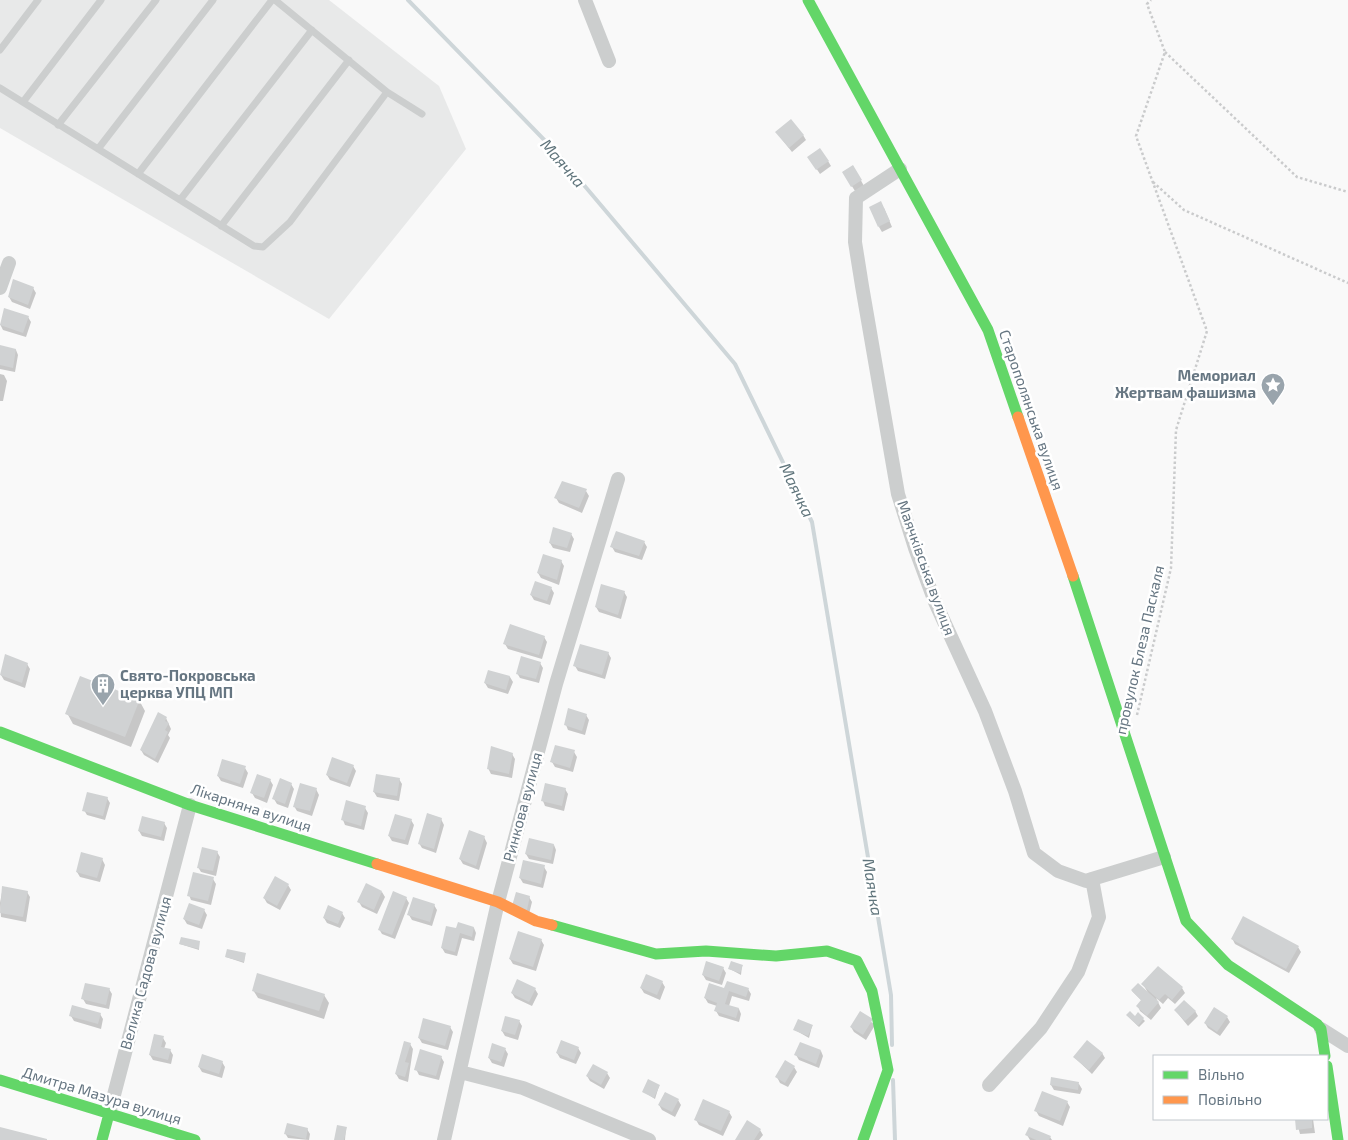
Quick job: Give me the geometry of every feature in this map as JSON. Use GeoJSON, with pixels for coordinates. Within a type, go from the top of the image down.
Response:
{"type":"FeatureCollection","features":[{"type":"Feature","properties":{"kind":"street"},"geometry":{"type":"LineString","coordinates":[[586,0],[609,61]]}},
{"type":"Feature","properties":{"kind":"street","name":"Старополянська вулиця"},"geometry":{"type":"LineString","coordinates":[[808,0],[988,330],[1092,632],[1186,921],[1228,965],[1321,1029]]}},
{"type":"Feature","properties":{"kind":"street","name":"Маячківська вулиця"},"geometry":{"type":"LineString","coordinates":[[900,169],[856,198],[855,242],[898,494],[936,602],[988,720],[1034,853],[1058,871],[1086,881],[1092,879]]}},
{"type":"Feature","properties":{"kind":"street"},"geometry":{"type":"LineString","coordinates":[[0,288],[9,264]]}},
{"type":"Feature","properties":{"kind":"street","name":"Ринкова вулиця"},"geometry":{"type":"LineString","coordinates":[[444,1140],[498,902],[556,684],[618,479]]}},
{"type":"Feature","properties":{"kind":"street","name":"Лікарняна вулиця"},"geometry":{"type":"LineString","coordinates":[[0,732],[190,805],[498,902],[536,921],[656,954],[706,951],[776,956],[827,951],[857,961],[872,992],[888,1070],[863,1140]]}},
{"type":"Feature","properties":{"kind":"street","name":"Велика Садова вулиця"},"geometry":{"type":"LineString","coordinates":[[102,1140],[190,805]]}},
{"type":"Feature","properties":{"kind":"street"},"geometry":{"type":"LineString","coordinates":[[989,1086],[1041,1028],[1078,972],[1099,917],[1092,879],[1164,856]]}},
{"type":"Feature","properties":{"kind":"street"},"geometry":{"type":"LineString","coordinates":[[1321,1029],[1348,1046]]}},
{"type":"Feature","properties":{"kind":"street"},"geometry":{"type":"LineString","coordinates":[[1321,1029],[1325,1055]]}},
{"type":"Feature","properties":{"kind":"street"},"geometry":{"type":"LineString","coordinates":[[460,1072],[523,1088],[649,1140]]}},
{"type":"Feature","properties":{"kind":"street"},"geometry":{"type":"LineString","coordinates":[[1328,1073],[1338,1140]]}},
{"type":"Feature","properties":{"kind":"street","name":"Дмитра Мазура вулиця"},"geometry":{"type":"LineString","coordinates":[[0,1080],[195,1140]]}},
{"type":"Feature","properties":{"kind":"lane"},"geometry":{"type":"LineString","coordinates":[[0,50],[38,0]]}},
{"type":"Feature","properties":{"kind":"lane"},"geometry":{"type":"LineString","coordinates":[[23,102],[101,0]]}},
{"type":"Feature","properties":{"kind":"lane"},"geometry":{"type":"LineString","coordinates":[[58,125],[156,0]]}},
{"type":"Feature","properties":{"kind":"lane"},"geometry":{"type":"LineString","coordinates":[[98,149],[213,0]]}},
{"type":"Feature","properties":{"kind":"lane"},"geometry":{"type":"LineString","coordinates":[[138,174],[274,0],[387,92],[422,114]]}},
{"type":"Feature","properties":{"kind":"lane"},"geometry":{"type":"LineString","coordinates":[[180,200],[312,30]]}},
{"type":"Feature","properties":{"kind":"lane"},"geometry":{"type":"LineString","coordinates":[[222,226],[349,60]]}},
{"type":"Feature","properties":{"kind":"lane"},"geometry":{"type":"LineString","coordinates":[[0,88],[254,246],[263,247],[290,222],[387,92]]}},
{"type":"Feature","properties":{"kind":"path"},"geometry":{"type":"LineString","coordinates":[[1151,0],[1147,4],[1165,52],[1297,178],[1348,192]]}},
{"type":"Feature","properties":{"kind":"path","name":"провулок Блеза Паскаля"},"geometry":{"type":"LineString","coordinates":[[1136,720],[1171,568],[1176,430],[1206,331],[1136,136],[1165,52]]}},
{"type":"Feature","properties":{"kind":"path"},"geometry":{"type":"LineString","coordinates":[[1152,181],[1184,210],[1348,283]]}},
{"type":"Feature","properties":{"kind":"shaded area"},"geometry":{"type":"Polygon","coordinates":[[[0,0],[329,0],[439,86],[466,149],[329,319],[0,128],[0,0]]]}},
{"type":"Feature","properties":{"kind":"building"},"geometry":{"type":"Polygon","coordinates":[[[791,119],[804,135],[789,148],[775,132],[791,119]]]}},
{"type":"Feature","properties":{"kind":"building"},"geometry":{"type":"Polygon","coordinates":[[[820,148],[829,161],[816,170],[807,157],[820,148]]]}},
{"type":"Feature","properties":{"kind":"building"},"geometry":{"type":"Polygon","coordinates":[[[853,165],[862,180],[851,187],[842,172],[853,165]]]}},
{"type":"Feature","properties":{"kind":"building"},"geometry":{"type":"Polygon","coordinates":[[[881,201],[890,221],[878,227],[869,207],[881,201]]]}},
{"type":"Feature","properties":{"kind":"building"},"geometry":{"type":"Polygon","coordinates":[[[13,279],[34,287],[28,305],[8,297],[13,279]]]}},
{"type":"Feature","properties":{"kind":"building"},"geometry":{"type":"Polygon","coordinates":[[[4,308],[29,316],[23,333],[0,325],[4,308]]]}},
{"type":"Feature","properties":{"kind":"building"},"geometry":{"type":"Polygon","coordinates":[[[0,345],[16,349],[13,368],[0,365],[0,345]]]}},
{"type":"Feature","properties":{"kind":"building"},"geometry":{"type":"Polygon","coordinates":[[[562,481],[587,489],[579,508],[554,498],[562,481]]]}},
{"type":"Feature","properties":{"kind":"building"},"geometry":{"type":"Polygon","coordinates":[[[553,527],[572,533],[567,548],[549,543],[553,527]]]}},
{"type":"Feature","properties":{"kind":"building"},"geometry":{"type":"Polygon","coordinates":[[[616,531],[645,541],[639,556],[610,547],[616,531]]]}},
{"type":"Feature","properties":{"kind":"building"},"geometry":{"type":"Polygon","coordinates":[[[543,554],[562,560],[557,580],[537,573],[543,554]]]}},
{"type":"Feature","properties":{"kind":"building"},"geometry":{"type":"Polygon","coordinates":[[[535,581],[552,587],[547,601],[530,595],[535,581]]]}},
{"type":"Feature","properties":{"kind":"building"},"geometry":{"type":"Polygon","coordinates":[[[601,584],[625,591],[618,615],[595,607],[601,584]]]}},
{"type":"Feature","properties":{"kind":"building"},"geometry":{"type":"Polygon","coordinates":[[[510,624],[545,636],[539,655],[503,644],[510,624]]]}},
{"type":"Feature","properties":{"kind":"building"},"geometry":{"type":"Polygon","coordinates":[[[580,644],[609,652],[602,675],[573,666],[580,644]]]}},
{"type":"Feature","properties":{"kind":"building"},"geometry":{"type":"Polygon","coordinates":[[[5,654],[28,663],[22,683],[0,675],[5,654]]]}},
{"type":"Feature","properties":{"kind":"building"},"geometry":{"type":"Polygon","coordinates":[[[521,656],[541,662],[536,679],[516,674],[521,656]]]}},
{"type":"Feature","properties":{"kind":"building"},"geometry":{"type":"Polygon","coordinates":[[[488,670],[510,676],[506,690],[484,683],[488,670]]]}},
{"type":"Feature","properties":{"kind":"building","name":"Свято-Покровська церква УПЦ МП"},"geometry":{"type":"Polygon","coordinates":[[[80,676],[140,699],[125,737],[65,714],[80,676]]]}},
{"type":"Feature","properties":{"kind":"building"},"geometry":{"type":"Polygon","coordinates":[[[568,708],[587,714],[582,731],[564,725],[568,708]]]}},
{"type":"Feature","properties":{"kind":"building"},"geometry":{"type":"Polygon","coordinates":[[[158,712],[167,717],[165,721],[169,723],[165,730],[168,732],[155,759],[140,750],[158,712]]]}},
{"type":"Feature","properties":{"kind":"building"},"geometry":{"type":"Polygon","coordinates":[[[555,745],[575,750],[570,768],[550,762],[555,745]]]}},
{"type":"Feature","properties":{"kind":"building"},"geometry":{"type":"Polygon","coordinates":[[[491,746],[513,753],[509,774],[487,769],[491,746]]]}},
{"type":"Feature","properties":{"kind":"building"},"geometry":{"type":"Polygon","coordinates":[[[332,757],[354,765],[347,783],[326,775],[332,757]]]}},
{"type":"Feature","properties":{"kind":"building"},"geometry":{"type":"Polygon","coordinates":[[[222,759],[246,766],[240,784],[217,776],[222,759]]]}},
{"type":"Feature","properties":{"kind":"building"},"geometry":{"type":"Polygon","coordinates":[[[257,774],[271,779],[264,798],[250,793],[257,774]]]}},
{"type":"Feature","properties":{"kind":"building"},"geometry":{"type":"Polygon","coordinates":[[[376,774],[400,778],[397,796],[373,792],[376,774]]]}},
{"type":"Feature","properties":{"kind":"building"},"geometry":{"type":"Polygon","coordinates":[[[280,778],[292,783],[285,804],[272,799],[280,778]]]}},
{"type":"Feature","properties":{"kind":"building"},"geometry":{"type":"Polygon","coordinates":[[[300,783],[317,788],[310,811],[293,807],[300,783]]]}},
{"type":"Feature","properties":{"kind":"building"},"geometry":{"type":"Polygon","coordinates":[[[545,783],[566,788],[562,806],[541,801],[545,783]]]}},
{"type":"Feature","properties":{"kind":"building"},"geometry":{"type":"Polygon","coordinates":[[[87,792],[108,797],[103,816],[82,811],[87,792]]]}},
{"type":"Feature","properties":{"kind":"building"},"geometry":{"type":"Polygon","coordinates":[[[346,800],[366,806],[361,826],[341,820],[346,800]]]}},
{"type":"Feature","properties":{"kind":"building"},"geometry":{"type":"Polygon","coordinates":[[[427,813],[442,818],[434,849],[418,844],[427,813]]]}},
{"type":"Feature","properties":{"kind":"building"},"geometry":{"type":"Polygon","coordinates":[[[395,814],[412,819],[405,840],[388,836],[395,814]]]}},
{"type":"Feature","properties":{"kind":"building"},"geometry":{"type":"Polygon","coordinates":[[[142,816],[165,822],[161,837],[138,831],[142,816]]]}},
{"type":"Feature","properties":{"kind":"building"},"geometry":{"type":"Polygon","coordinates":[[[469,830],[485,836],[476,866],[459,859],[469,830]]]}},
{"type":"Feature","properties":{"kind":"building"},"geometry":{"type":"Polygon","coordinates":[[[529,838],[554,844],[551,860],[525,854],[529,838]]]}},
{"type":"Feature","properties":{"kind":"building"},"geometry":{"type":"Polygon","coordinates":[[[202,847],[218,851],[213,871],[197,868],[202,847]]]}},
{"type":"Feature","properties":{"kind":"building"},"geometry":{"type":"Polygon","coordinates":[[[81,852],[103,858],[97,878],[76,872],[81,852]]]}},
{"type":"Feature","properties":{"kind":"building"},"geometry":{"type":"Polygon","coordinates":[[[523,860],[545,865],[541,884],[519,878],[523,860]]]}},
{"type":"Feature","properties":{"kind":"building"},"geometry":{"type":"Polygon","coordinates":[[[193,872],[214,877],[208,901],[187,896],[193,872]]]}},
{"type":"Feature","properties":{"kind":"building"},"geometry":{"type":"Polygon","coordinates":[[[275,876],[289,884],[277,906],[263,898],[275,876]]]}},
{"type":"Feature","properties":{"kind":"building"},"geometry":{"type":"Polygon","coordinates":[[[366,883],[382,891],[374,910],[357,902],[366,883]]]}},
{"type":"Feature","properties":{"kind":"building"},"geometry":{"type":"Polygon","coordinates":[[[2,886],[28,891],[23,917],[0,913],[2,886]]]}},
{"type":"Feature","properties":{"kind":"building"},"geometry":{"type":"Polygon","coordinates":[[[393,891],[407,897],[392,935],[378,930],[393,891]]]}},
{"type":"Feature","properties":{"kind":"building"},"geometry":{"type":"Polygon","coordinates":[[[516,892],[530,896],[527,910],[512,906],[516,892]]]}},
{"type":"Feature","properties":{"kind":"building"},"geometry":{"type":"Polygon","coordinates":[[[413,897],[435,904],[430,922],[407,915],[413,897]]]}},
{"type":"Feature","properties":{"kind":"building"},"geometry":{"type":"Polygon","coordinates":[[[189,903],[205,909],[199,925],[183,919],[189,903]]]}},
{"type":"Feature","properties":{"kind":"building"},"geometry":{"type":"Polygon","coordinates":[[[328,905],[343,912],[338,924],[323,918],[328,905]]]}},
{"type":"Feature","properties":{"kind":"building"},"geometry":{"type":"Polygon","coordinates":[[[1243,916],[1299,946],[1286,969],[1231,939],[1243,916]]]}},
{"type":"Feature","properties":{"kind":"building"},"geometry":{"type":"Polygon","coordinates":[[[458,922],[474,927],[472,937],[460,933],[455,952],[441,948],[446,926],[456,928],[458,922]]]}},
{"type":"Feature","properties":{"kind":"building"},"geometry":{"type":"Polygon","coordinates":[[[518,931],[542,939],[533,967],[509,959],[518,931]]]}},
{"type":"Feature","properties":{"kind":"building"},"geometry":{"type":"Polygon","coordinates":[[[181,937],[200,941],[199,949],[179,944],[181,937]]]}},
{"type":"Feature","properties":{"kind":"building"},"geometry":{"type":"Polygon","coordinates":[[[227,949],[246,953],[244,962],[225,957],[227,949]]]}},
{"type":"Feature","properties":{"kind":"building"},"geometry":{"type":"Polygon","coordinates":[[[706,961],[724,967],[719,981],[702,975],[706,961]]]}},
{"type":"Feature","properties":{"kind":"building"},"geometry":{"type":"Polygon","coordinates":[[[731,961],[743,965],[740,973],[728,969],[731,961]]]}},
{"type":"Feature","properties":{"kind":"building"},"geometry":{"type":"Polygon","coordinates":[[[1158,966],[1183,987],[1172,1000],[1165,994],[1159,1000],[1141,984],[1158,966]]]}},
{"type":"Feature","properties":{"kind":"building"},"geometry":{"type":"Polygon","coordinates":[[[257,973],[325,994],[319,1011],[252,991],[257,973]]]}},
{"type":"Feature","properties":{"kind":"building"},"geometry":{"type":"Polygon","coordinates":[[[646,974],[663,981],[657,995],[640,988],[646,974]]]}},
{"type":"Feature","properties":{"kind":"building"},"geometry":{"type":"Polygon","coordinates":[[[517,979],[536,988],[529,1002],[511,993],[517,979]]]}},
{"type":"Feature","properties":{"kind":"building"},"geometry":{"type":"Polygon","coordinates":[[[727,981],[749,988],[746,997],[729,991],[725,1004],[739,1008],[736,1018],[714,1011],[717,1003],[704,998],[709,983],[724,988],[727,981]]]}},
{"type":"Feature","properties":{"kind":"building"},"geometry":{"type":"Polygon","coordinates":[[[85,983],[110,988],[106,1005],[81,999],[85,983]]]}},
{"type":"Feature","properties":{"kind":"building"},"geometry":{"type":"Polygon","coordinates":[[[1138,983],[1159,1002],[1147,1016],[1136,1006],[1141,1000],[1131,990],[1138,983]]]}},
{"type":"Feature","properties":{"kind":"building"},"geometry":{"type":"Polygon","coordinates":[[[1184,1000],[1196,1011],[1185,1021],[1174,1010],[1184,1000]]]}},
{"type":"Feature","properties":{"kind":"building"},"geometry":{"type":"Polygon","coordinates":[[[72,1005],[101,1013],[98,1024],[69,1016],[72,1005]]]}},
{"type":"Feature","properties":{"kind":"building"},"geometry":{"type":"Polygon","coordinates":[[[1214,1007],[1228,1016],[1217,1032],[1204,1023],[1214,1007]]]}},
{"type":"Feature","properties":{"kind":"building"},"geometry":{"type":"Polygon","coordinates":[[[860,1011],[873,1019],[863,1035],[850,1027],[860,1011]]]}},
{"type":"Feature","properties":{"kind":"building"},"geometry":{"type":"Polygon","coordinates":[[[1130,1011],[1135,1016],[1138,1012],[1144,1018],[1138,1026],[1126,1015],[1130,1011]]]}},
{"type":"Feature","properties":{"kind":"building"},"geometry":{"type":"Polygon","coordinates":[[[505,1016],[520,1020],[515,1035],[501,1031],[505,1016]]]}},
{"type":"Feature","properties":{"kind":"building"},"geometry":{"type":"Polygon","coordinates":[[[423,1018],[451,1026],[445,1046],[418,1038],[423,1018]]]}},
{"type":"Feature","properties":{"kind":"building"},"geometry":{"type":"Polygon","coordinates":[[[798,1019],[813,1025],[808,1036],[793,1030],[798,1019]]]}},
{"type":"Feature","properties":{"kind":"building"},"geometry":{"type":"Polygon","coordinates":[[[154,1034],[164,1036],[161,1047],[171,1049],[168,1060],[149,1055],[154,1034]]]}},
{"type":"Feature","properties":{"kind":"building"},"geometry":{"type":"Polygon","coordinates":[[[561,1040],[579,1047],[574,1060],[556,1053],[561,1040]]]}},
{"type":"Feature","properties":{"kind":"building"},"geometry":{"type":"Polygon","coordinates":[[[1087,1040],[1103,1053],[1089,1070],[1073,1057],[1087,1040]]]}},
{"type":"Feature","properties":{"kind":"building"},"geometry":{"type":"Polygon","coordinates":[[[404,1041],[411,1043],[405,1062],[409,1063],[405,1077],[395,1074],[404,1041]]]}},
{"type":"Feature","properties":{"kind":"building"},"geometry":{"type":"Polygon","coordinates":[[[800,1042],[821,1050],[816,1064],[794,1055],[800,1042]]]}},
{"type":"Feature","properties":{"kind":"building"},"geometry":{"type":"Polygon","coordinates":[[[492,1043],[506,1048],[501,1062],[488,1058],[492,1043]]]}},
{"type":"Feature","properties":{"kind":"building"},"geometry":{"type":"Polygon","coordinates":[[[420,1049],[442,1056],[436,1076],[414,1070],[420,1049]]]}},
{"type":"Feature","properties":{"kind":"building"},"geometry":{"type":"Polygon","coordinates":[[[202,1054],[223,1061],[219,1074],[198,1067],[202,1054]]]}},
{"type":"Feature","properties":{"kind":"building"},"geometry":{"type":"Polygon","coordinates":[[[785,1060],[795,1066],[785,1083],[775,1077],[785,1060]]]}},
{"type":"Feature","properties":{"kind":"building"},"geometry":{"type":"Polygon","coordinates":[[[593,1064],[608,1072],[601,1085],[586,1076],[593,1064]]]}},
{"type":"Feature","properties":{"kind":"building"},"geometry":{"type":"Polygon","coordinates":[[[1051,1077],[1079,1082],[1078,1090],[1050,1085],[1051,1077]]]}},
{"type":"Feature","properties":{"kind":"building"},"geometry":{"type":"Polygon","coordinates":[[[648,1079],[660,1085],[654,1098],[642,1092],[648,1079]]]}},
{"type":"Feature","properties":{"kind":"building"},"geometry":{"type":"Polygon","coordinates":[[[1042,1091],[1068,1101],[1060,1121],[1034,1111],[1042,1091]]]}},
{"type":"Feature","properties":{"kind":"building"},"geometry":{"type":"Polygon","coordinates":[[[665,1092],[679,1099],[672,1112],[658,1105],[665,1092]]]}},
{"type":"Feature","properties":{"kind":"building"},"geometry":{"type":"Polygon","coordinates":[[[703,1099],[730,1111],[721,1131],[694,1120],[703,1099]]]}},
{"type":"Feature","properties":{"kind":"building"},"geometry":{"type":"Polygon","coordinates":[[[747,1120],[761,1129],[754,1140],[735,1140],[747,1120]]]}},
{"type":"Feature","properties":{"kind":"building"},"geometry":{"type":"Polygon","coordinates":[[[1295,1120],[1312,1120],[1312,1128],[1296,1130],[1295,1120]]]}},
{"type":"Feature","properties":{"kind":"building"},"geometry":{"type":"Polygon","coordinates":[[[287,1123],[308,1128],[306,1139],[284,1134],[287,1123]]]}},
{"type":"Feature","properties":{"kind":"building"},"geometry":{"type":"Polygon","coordinates":[[[337,1125],[347,1127],[344,1140],[334,1140],[337,1125]]]}},
{"type":"Feature","properties":{"kind":"building"},"geometry":{"type":"Polygon","coordinates":[[[0,1127],[47,1139],[47,1140],[0,1140],[0,1127]]]}},
{"type":"Feature","properties":{"kind":"building"},"geometry":{"type":"Polygon","coordinates":[[[1029,1127],[1051,1136],[1049,1140],[1036,1140],[1025,1135],[1029,1127]]]}},
{"type":"Feature","properties":{"kind":"waterway","name":"Маячка"},"geometry":{"type":"LineString","coordinates":[[408,0],[556,152],[735,364],[812,522],[891,995],[892,1045]]}},
{"type":"Feature","properties":{"kind":"waterway","name":"Маячка"},"geometry":{"type":"LineString","coordinates":[[893,1080],[895,1140]]}},
{"type":"Feature","properties":{"kind":"traffic: fast"},"geometry":{"type":"LineString","coordinates":[[808,0],[988,330],[1018,417]]}},
{"type":"Feature","properties":{"kind":"traffic: fast"},"geometry":{"type":"LineString","coordinates":[[1073,576],[1186,921],[1228,965],[1317,1024],[1321,1029],[1325,1055]]}},
{"type":"Feature","properties":{"kind":"traffic: fast"},"geometry":{"type":"LineString","coordinates":[[0,732],[190,805],[377,864]]}},
{"type":"Feature","properties":{"kind":"traffic: fast"},"geometry":{"type":"LineString","coordinates":[[552,925],[656,954],[706,951],[776,956],[827,951],[857,961],[872,991],[888,1070],[863,1140]]}},
{"type":"Feature","properties":{"kind":"traffic: fast"},"geometry":{"type":"LineString","coordinates":[[1328,1073],[1338,1140]]}},
{"type":"Feature","properties":{"kind":"traffic: fast"},"geometry":{"type":"LineString","coordinates":[[0,1080],[195,1140]]}},
{"type":"Feature","properties":{"kind":"traffic: fast"},"geometry":{"type":"LineString","coordinates":[[102,1140],[109,1114]]}},
{"type":"Feature","properties":{"kind":"traffic: slow"},"geometry":{"type":"LineString","coordinates":[[1018,417],[1073,576]]}},
{"type":"Feature","properties":{"kind":"traffic: slow"},"geometry":{"type":"LineString","coordinates":[[377,864],[498,902],[536,921],[552,925]]}},
{"type":"Feature","properties":{"kind":"place","name":"Мемориал Жертвам фашизма"},"geometry":{"type":"Point","coordinates":[1273,406]}},
{"type":"Feature","properties":{"kind":"place","name":"Свято-Покровська церква УПЦ МП"},"geometry":{"type":"Point","coordinates":[103,706]}}]}
